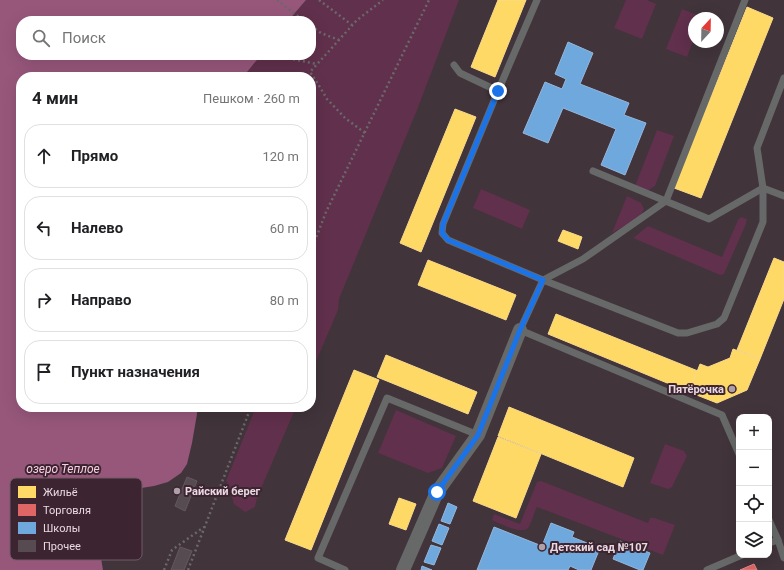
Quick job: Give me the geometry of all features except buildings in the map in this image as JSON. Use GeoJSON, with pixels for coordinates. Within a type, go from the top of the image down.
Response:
{"type":"FeatureCollection","features":[{"type":"Feature","properties":{"kind":"street"},"geometry":{"type":"LineString","coordinates":[[403,570],[437,492],[478,435],[520,330]]}},
{"type":"Feature","properties":{"kind":"lane"},"geometry":{"type":"LineString","coordinates":[[537,0],[443,224],[442,233],[448,240],[543,280],[678,333],[687,333],[717,324],[724,318],[763,222],[763,188],[757,148],[784,78]]}},
{"type":"Feature","properties":{"kind":"lane"},"geometry":{"type":"LineString","coordinates":[[737,450],[722,415],[520,330],[543,280],[583,259],[666,201],[745,0]]}},
{"type":"Feature","properties":{"kind":"lane"},"geometry":{"type":"LineString","coordinates":[[454,65],[460,73],[498,91]]}},
{"type":"Feature","properties":{"kind":"lane"},"geometry":{"type":"LineString","coordinates":[[593,171],[709,219],[763,188]]}},
{"type":"Feature","properties":{"kind":"lane"},"geometry":{"type":"LineString","coordinates":[[763,188],[784,196]]}},
{"type":"Feature","properties":{"kind":"lane"},"geometry":{"type":"LineString","coordinates":[[345,570],[318,558],[387,398],[478,435]]}},
{"type":"Feature","properties":{"kind":"lane"},"geometry":{"type":"LineString","coordinates":[[770,522],[784,558]]}},
{"type":"Feature","properties":{"kind":"lane"},"geometry":{"type":"LineString","coordinates":[[772,542],[778,540]]}},
{"type":"Feature","properties":{"kind":"lane"},"geometry":{"type":"LineString","coordinates":[[707,570],[736,558]]}},
{"type":"Feature","properties":{"kind":"path"},"geometry":{"type":"LineString","coordinates":[[277,0],[298,16]]}},
{"type":"Feature","properties":{"kind":"path"},"geometry":{"type":"LineString","coordinates":[[319,0],[352,25]]}},
{"type":"Feature","properties":{"kind":"path"},"geometry":{"type":"LineString","coordinates":[[310,72],[356,20],[383,0]]}},
{"type":"Feature","properties":{"kind":"path"},"geometry":{"type":"LineString","coordinates":[[316,238],[326,212],[429,0]]}},
{"type":"Feature","properties":{"kind":"path"},"geometry":{"type":"LineString","coordinates":[[316,30],[320,33],[339,40]]}},
{"type":"Feature","properties":{"kind":"path"},"geometry":{"type":"LineString","coordinates":[[297,60],[317,64]]}},
{"type":"Feature","properties":{"kind":"path"},"geometry":{"type":"LineString","coordinates":[[316,81],[327,99],[345,118],[365,133]]}},
{"type":"Feature","properties":{"kind":"path"},"geometry":{"type":"LineString","coordinates":[[188,570],[249,412]]}},
{"type":"Feature","properties":{"kind":"path"},"geometry":{"type":"LineString","coordinates":[[164,570],[172,550],[204,527]]}},
{"type":"Feature","properties":{"kind":"shaded area"},"geometry":{"type":"Polygon","coordinates":[[[306,0],[459,0],[417,110],[339,299],[338,310],[316,361],[316,72],[247,72],[257,60],[316,60],[316,16],[292,16],[306,0]]]}},
{"type":"Feature","properties":{"kind":"shaded area"},"geometry":{"type":"Polygon","coordinates":[[[626,0],[647,0],[656,4],[642,39],[614,28],[626,0]]]}},
{"type":"Feature","properties":{"kind":"shaded area"},"geometry":{"type":"Polygon","coordinates":[[[682,9],[690,12],[688,12],[688,48],[690,48],[687,57],[666,49],[682,9]]]}},
{"type":"Feature","properties":{"kind":"shaded area"},"geometry":{"type":"Polygon","coordinates":[[[657,130],[674,136],[655,186],[647,191],[635,186],[657,130]]]}},
{"type":"Feature","properties":{"kind":"shaded area"},"geometry":{"type":"Polygon","coordinates":[[[481,189],[530,210],[522,229],[473,208],[481,189]]]}},
{"type":"Feature","properties":{"kind":"shaded area"},"geometry":{"type":"Polygon","coordinates":[[[627,196],[641,203],[644,209],[640,217],[612,233],[627,196]]]}},
{"type":"Feature","properties":{"kind":"shaded area"},"geometry":{"type":"Polygon","coordinates":[[[741,217],[747,219],[746,224],[724,274],[720,275],[633,238],[648,226],[722,257],[738,220],[741,217]]]}},
{"type":"Feature","properties":{"kind":"shaded area"},"geometry":{"type":"Polygon","coordinates":[[[396,410],[456,436],[442,468],[428,473],[378,453],[396,410]]]}},
{"type":"Feature","properties":{"kind":"shaded area"},"geometry":{"type":"Polygon","coordinates":[[[254,412],[294,412],[257,498],[255,507],[245,512],[234,504],[226,481],[254,412]]]}},
{"type":"Feature","properties":{"kind":"shaded area"},"geometry":{"type":"Polygon","coordinates":[[[665,444],[684,451],[687,456],[672,487],[668,489],[650,483],[665,444]]]}},
{"type":"Feature","properties":{"kind":"shaded area"},"geometry":{"type":"Polygon","coordinates":[[[541,481],[648,523],[650,518],[654,518],[675,525],[663,555],[537,507],[528,528],[525,530],[510,528],[492,520],[494,514],[520,524],[537,482],[541,481]]]}},
{"type":"Feature","properties":{"kind":"water","name":"озеро Теплое"},"geometry":{"type":"Polygon","coordinates":[[[0,0],[306,0],[292,16],[16,16],[16,60],[257,60],[247,72],[16,72],[16,412],[197,412],[197,414],[187,464],[181,473],[168,482],[142,488],[142,478],[10,478],[10,560],[101,560],[103,570],[0,570],[0,0]]]}},
{"type":"Feature","properties":{"kind":"place","name":"Пятёрочка"},"geometry":{"type":"Point","coordinates":[732,389]}},
{"type":"Feature","properties":{"kind":"place","name":"Райский берег"},"geometry":{"type":"Point","coordinates":[177,491]}},
{"type":"Feature","properties":{"kind":"place","name":"Детский сад №107"},"geometry":{"type":"Point","coordinates":[542,547]}},
{"type":"Feature","properties":{"kind":"route"},"geometry":{"type":"LineString","coordinates":[[437,492],[478,435],[520,330],[543,280],[448,240],[442,233],[443,224],[498,91]]}}]}
